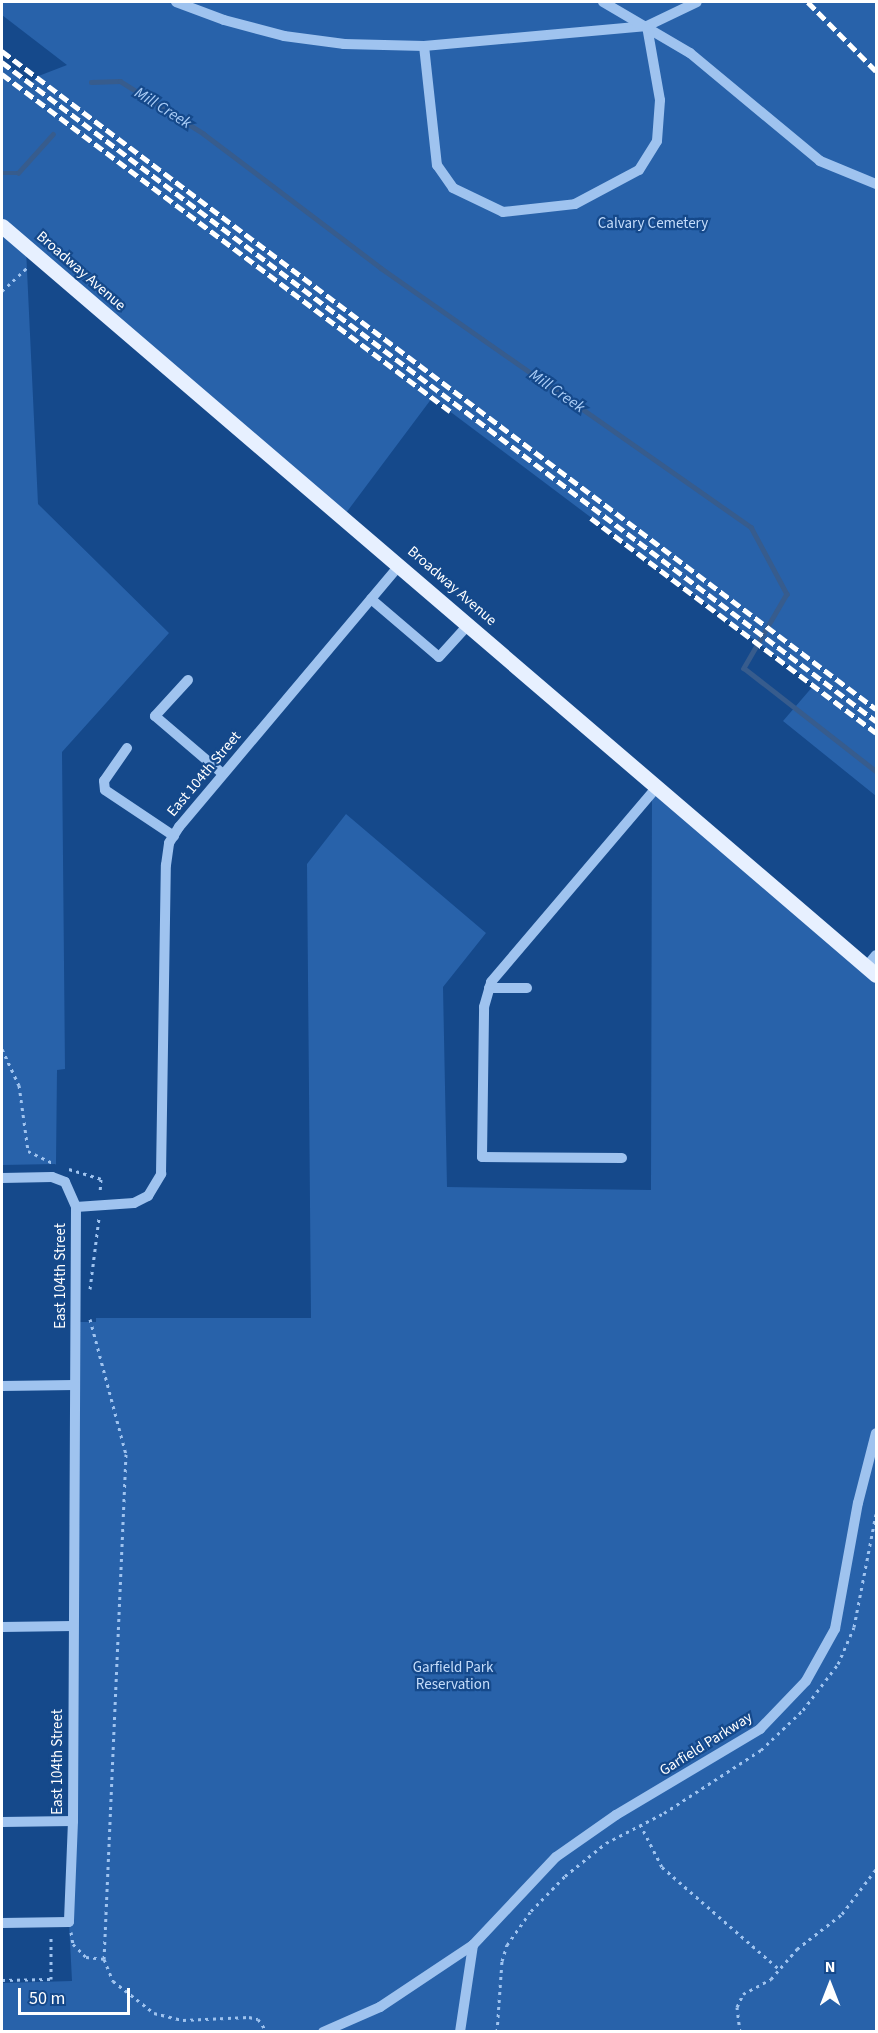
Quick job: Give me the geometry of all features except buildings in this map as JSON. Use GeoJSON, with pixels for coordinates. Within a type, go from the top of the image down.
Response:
{"type":"FeatureCollection","features":[{"type":"Feature","properties":{"kind":"main road","name":"Broadway Avenue"},"geometry":{"type":"LineString","coordinates":[[2,226],[658,786],[873,965]]}},
{"type":"Feature","properties":{"kind":"street"},"geometry":{"type":"LineString","coordinates":[[176,2],[224,20],[284,36],[344,44],[424,46],[647,26],[697,2]]}},
{"type":"Feature","properties":{"kind":"street"},"geometry":{"type":"LineString","coordinates":[[603,2],[690,52],[820,161],[876,184]]}},
{"type":"Feature","properties":{"kind":"street"},"geometry":{"type":"LineString","coordinates":[[424,46],[437,165],[453,188],[503,212],[575,204],[639,170],[657,141],[660,100],[647,26]]}},
{"type":"Feature","properties":{"kind":"street","name":"East 104th Street"},"geometry":{"type":"LineString","coordinates":[[69,1922],[73,1821],[76,1207],[134,1203],[148,1196],[161,1174],[166,865],[174,836],[223,774],[400,565]]}},
{"type":"Feature","properties":{"kind":"street"},"geometry":{"type":"LineString","coordinates":[[371,599],[439,657],[469,624]]}},
{"type":"Feature","properties":{"kind":"street"},"geometry":{"type":"LineString","coordinates":[[188,680],[155,716],[223,774]]}},
{"type":"Feature","properties":{"kind":"street"},"geometry":{"type":"LineString","coordinates":[[127,748],[104,781],[105,790],[174,836]]}},
{"type":"Feature","properties":{"kind":"street"},"geometry":{"type":"LineString","coordinates":[[622,1158],[483,1156],[484,1007],[489,988],[658,786]]}},
{"type":"Feature","properties":{"kind":"street"},"geometry":{"type":"LineString","coordinates":[[489,988],[527,988]]}},
{"type":"Feature","properties":{"kind":"street"},"geometry":{"type":"LineString","coordinates":[[2,1178],[51,1177],[66,1182],[76,1207]]}},
{"type":"Feature","properties":{"kind":"street"},"geometry":{"type":"LineString","coordinates":[[2,1386],[75,1385]]}},
{"type":"Feature","properties":{"kind":"street","name":"Garfield Parkway"},"geometry":{"type":"LineString","coordinates":[[323,2031],[380,2007],[473,1945],[556,1857],[616,1815],[760,1729],[806,1681],[835,1629],[858,1503],[876,1433]]}},
{"type":"Feature","properties":{"kind":"street"},"geometry":{"type":"LineString","coordinates":[[2,1627],[73,1626]]}},
{"type":"Feature","properties":{"kind":"street"},"geometry":{"type":"LineString","coordinates":[[2,1822],[73,1821]]}},
{"type":"Feature","properties":{"kind":"street"},"geometry":{"type":"LineString","coordinates":[[2,1923],[69,1922]]}},
{"type":"Feature","properties":{"kind":"street"},"geometry":{"type":"LineString","coordinates":[[460,2031],[473,1945]]}},
{"type":"Feature","properties":{"kind":"path"},"geometry":{"type":"LineString","coordinates":[[2,291],[37,257]]}},
{"type":"Feature","properties":{"kind":"path"},"geometry":{"type":"LineString","coordinates":[[2,1049],[19,1085],[28,1151],[98,1177],[101,1183],[99,1195]]}},
{"type":"Feature","properties":{"kind":"path"},"geometry":{"type":"LineString","coordinates":[[89,1293],[99,1220]]}},
{"type":"Feature","properties":{"kind":"path"},"geometry":{"type":"LineString","coordinates":[[89,1313],[126,1454],[104,1959],[113,1981],[154,2013],[183,2020],[249,2017],[258,2019],[267,2031]]}},
{"type":"Feature","properties":{"kind":"path"},"geometry":{"type":"LineString","coordinates":[[640,1824],[662,1867],[780,1970]]}},
{"type":"Feature","properties":{"kind":"path"},"geometry":{"type":"LineString","coordinates":[[740,2031],[737,2007],[743,1994],[780,1970],[797,1949],[842,1914],[876,1869]]}},
{"type":"Feature","properties":{"kind":"path"},"geometry":{"type":"LineString","coordinates":[[69,1922],[73,1944],[79,1951],[96,1961],[104,1959]]}},
{"type":"Feature","properties":{"kind":"path"},"geometry":{"type":"LineString","coordinates":[[2,1980],[51,1979],[51,1926]]}},
{"type":"Feature","properties":{"kind":"green space","name":"Calvary Cemetery"},"geometry":{"type":"Polygon","coordinates":[[[2,2],[876,2],[876,796],[783,721],[814,685],[432,398],[343,517],[26,249],[38,504],[169,633],[62,752],[65,1069],[57,1070],[56,1164],[2,1165],[2,62],[31,84],[36,77],[67,65],[2,15],[2,2]]]}},
{"type":"Feature","properties":{"kind":"green space","name":"Garfield Park Reservation"},"geometry":{"type":"Polygon","coordinates":[[[652,785],[876,975],[876,2031],[2,2031],[2,1983],[72,1981],[69,1922],[76,1322],[96,1322],[96,1318],[311,1318],[307,864],[346,814],[486,933],[443,987],[447,1187],[651,1190],[652,785]]]}},
{"type":"Feature","properties":{"kind":"waterway","name":"Mill Creek"},"geometry":{"type":"LineString","coordinates":[[91,82],[120,81],[204,134],[381,268],[751,527],[787,594],[744,668],[876,771]]}},
{"type":"Feature","properties":{"kind":"waterway","name":"Mill Creek"},"geometry":{"type":"LineString","coordinates":[[2,173],[18,173],[53,134]]}},
{"type":"Feature","properties":{"kind":"railway"},"geometry":{"type":"LineString","coordinates":[[808,2],[876,71]]}},
{"type":"Feature","properties":{"kind":"railway"},"geometry":{"type":"LineString","coordinates":[[2,51],[876,709]]}},
{"type":"Feature","properties":{"kind":"railway"},"geometry":{"type":"LineString","coordinates":[[2,62],[876,721]]}},
{"type":"Feature","properties":{"kind":"railway"},"geometry":{"type":"LineString","coordinates":[[2,74],[450,411]]}},
{"type":"Feature","properties":{"kind":"railway"},"geometry":{"type":"LineString","coordinates":[[591,518],[876,733]]}}]}
